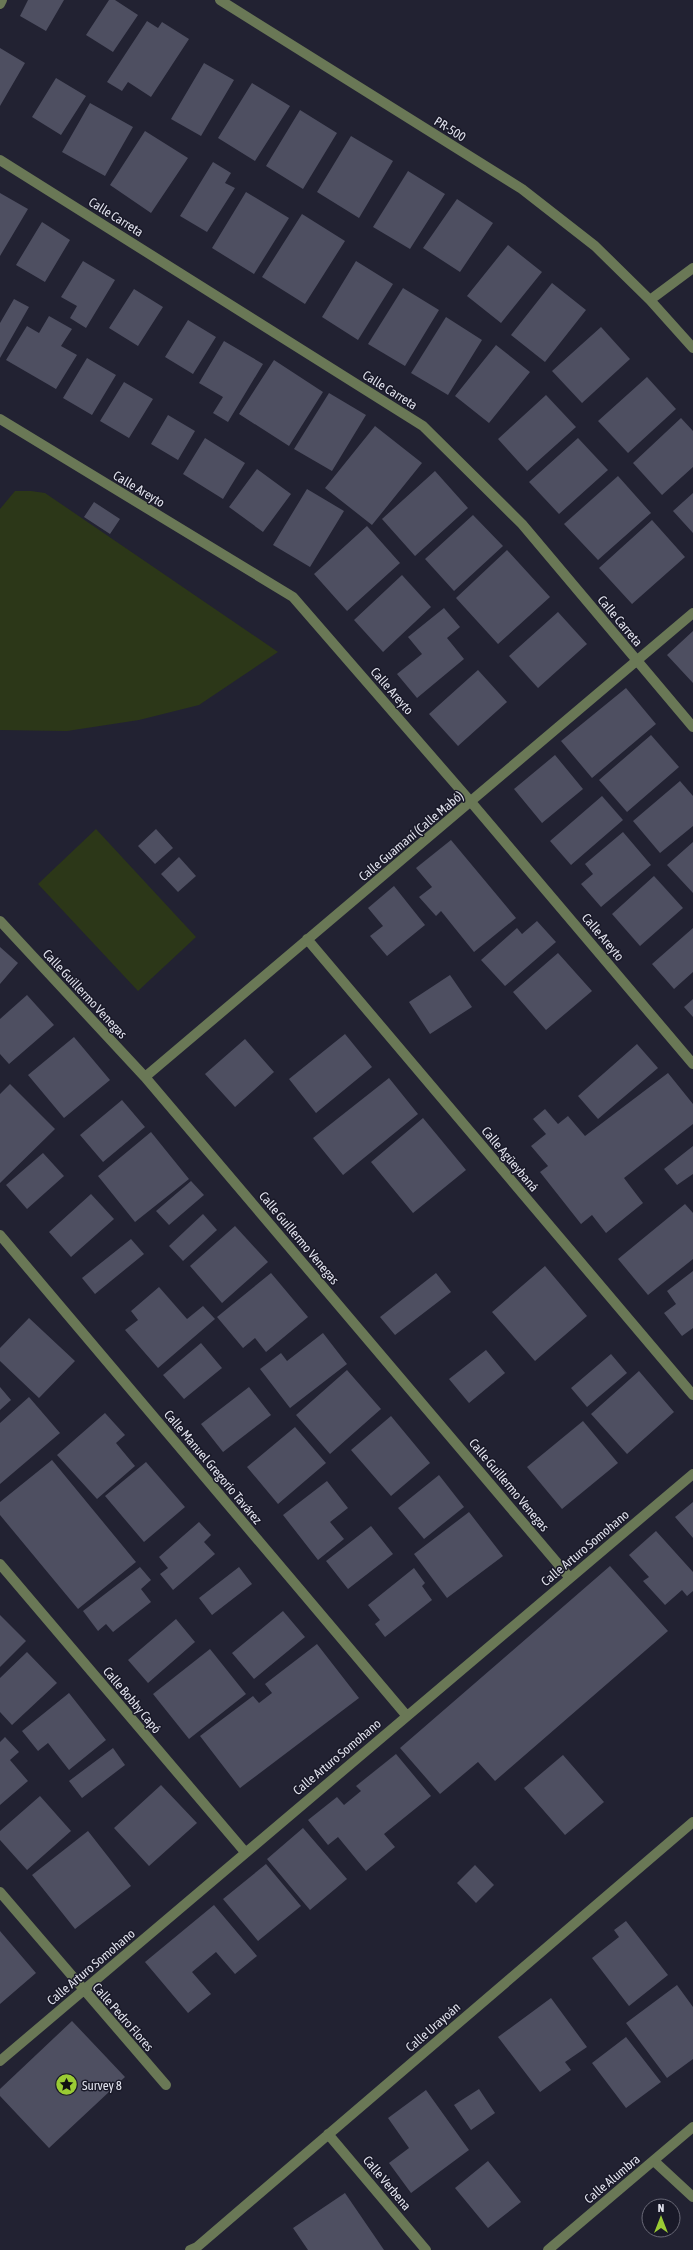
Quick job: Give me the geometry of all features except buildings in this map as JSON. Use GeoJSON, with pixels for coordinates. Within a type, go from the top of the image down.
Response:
{"type":"FeatureCollection","features":[{"type":"Feature","properties":{"kind":"street"},"geometry":{"type":"LineString","coordinates":[[0,4],[2,0]]}},
{"type":"Feature","properties":{"kind":"street","name":"PR-500"},"geometry":{"type":"LineString","coordinates":[[220,0],[522,189],[595,246],[650,300],[693,348]]}},
{"type":"Feature","properties":{"kind":"street","name":"Calle Carreta"},"geometry":{"type":"LineString","coordinates":[[0,160],[423,426],[522,524],[693,727]]}},
{"type":"Feature","properties":{"kind":"street"},"geometry":{"type":"LineString","coordinates":[[650,300],[693,268]]}},
{"type":"Feature","properties":{"kind":"street","name":"Calle Areyto"},"geometry":{"type":"LineString","coordinates":[[0,419],[293,597],[471,802],[693,1064]]}},
{"type":"Feature","properties":{"kind":"street","name":"Calle Guamaní (Calle Mabó)"},"geometry":{"type":"LineString","coordinates":[[145,1077],[693,613]]}},
{"type":"Feature","properties":{"kind":"street","name":"Calle Guillermo Venegas"},"geometry":{"type":"LineString","coordinates":[[0,921],[145,1077],[570,1578]]}},
{"type":"Feature","properties":{"kind":"street","name":"Calle Agüeybaná"},"geometry":{"type":"LineString","coordinates":[[307,939],[693,1395]]}},
{"type":"Feature","properties":{"kind":"street","name":"Calle Manuel Gregorio Tavárez"},"geometry":{"type":"LineString","coordinates":[[0,1236],[406,1715]]}},
{"type":"Feature","properties":{"kind":"street","name":"Calle Arturo Somohano"},"geometry":{"type":"LineString","coordinates":[[0,2061],[406,1715],[693,1474]]}},
{"type":"Feature","properties":{"kind":"street","name":"Calle Bobby Capó"},"geometry":{"type":"LineString","coordinates":[[0,1564],[245,1852]]}},
{"type":"Feature","properties":{"kind":"street","name":"Calle Urayoán"},"geometry":{"type":"LineString","coordinates":[[190,2250],[197,2247],[693,1822]]}},
{"type":"Feature","properties":{"kind":"street","name":"Calle Pedro Flores"},"geometry":{"type":"LineString","coordinates":[[0,1892],[166,2085]]}},
{"type":"Feature","properties":{"kind":"street","name":"Calle Alumbra"},"geometry":{"type":"LineString","coordinates":[[548,2250],[693,2127]]}},
{"type":"Feature","properties":{"kind":"street","name":"Calle Verbena"},"geometry":{"type":"LineString","coordinates":[[328,2134],[426,2250]]}},
{"type":"Feature","properties":{"kind":"street"},"geometry":{"type":"LineString","coordinates":[[654,2161],[693,2197]]}},
{"type":"Feature","properties":{"kind":"green space"},"geometry":{"type":"Polygon","coordinates":[[[15,491],[45,493],[278,652],[199,705],[139,720],[67,731],[0,730],[0,509],[15,491]]]}},
{"type":"Feature","properties":{"kind":"green space"},"geometry":{"type":"Polygon","coordinates":[[[96,829],[196,937],[138,991],[38,884],[96,829]]]}},
{"type":"Feature","properties":{"kind":"place","name":"Survey 8"},"geometry":{"type":"Point","coordinates":[67,2085]}}]}
